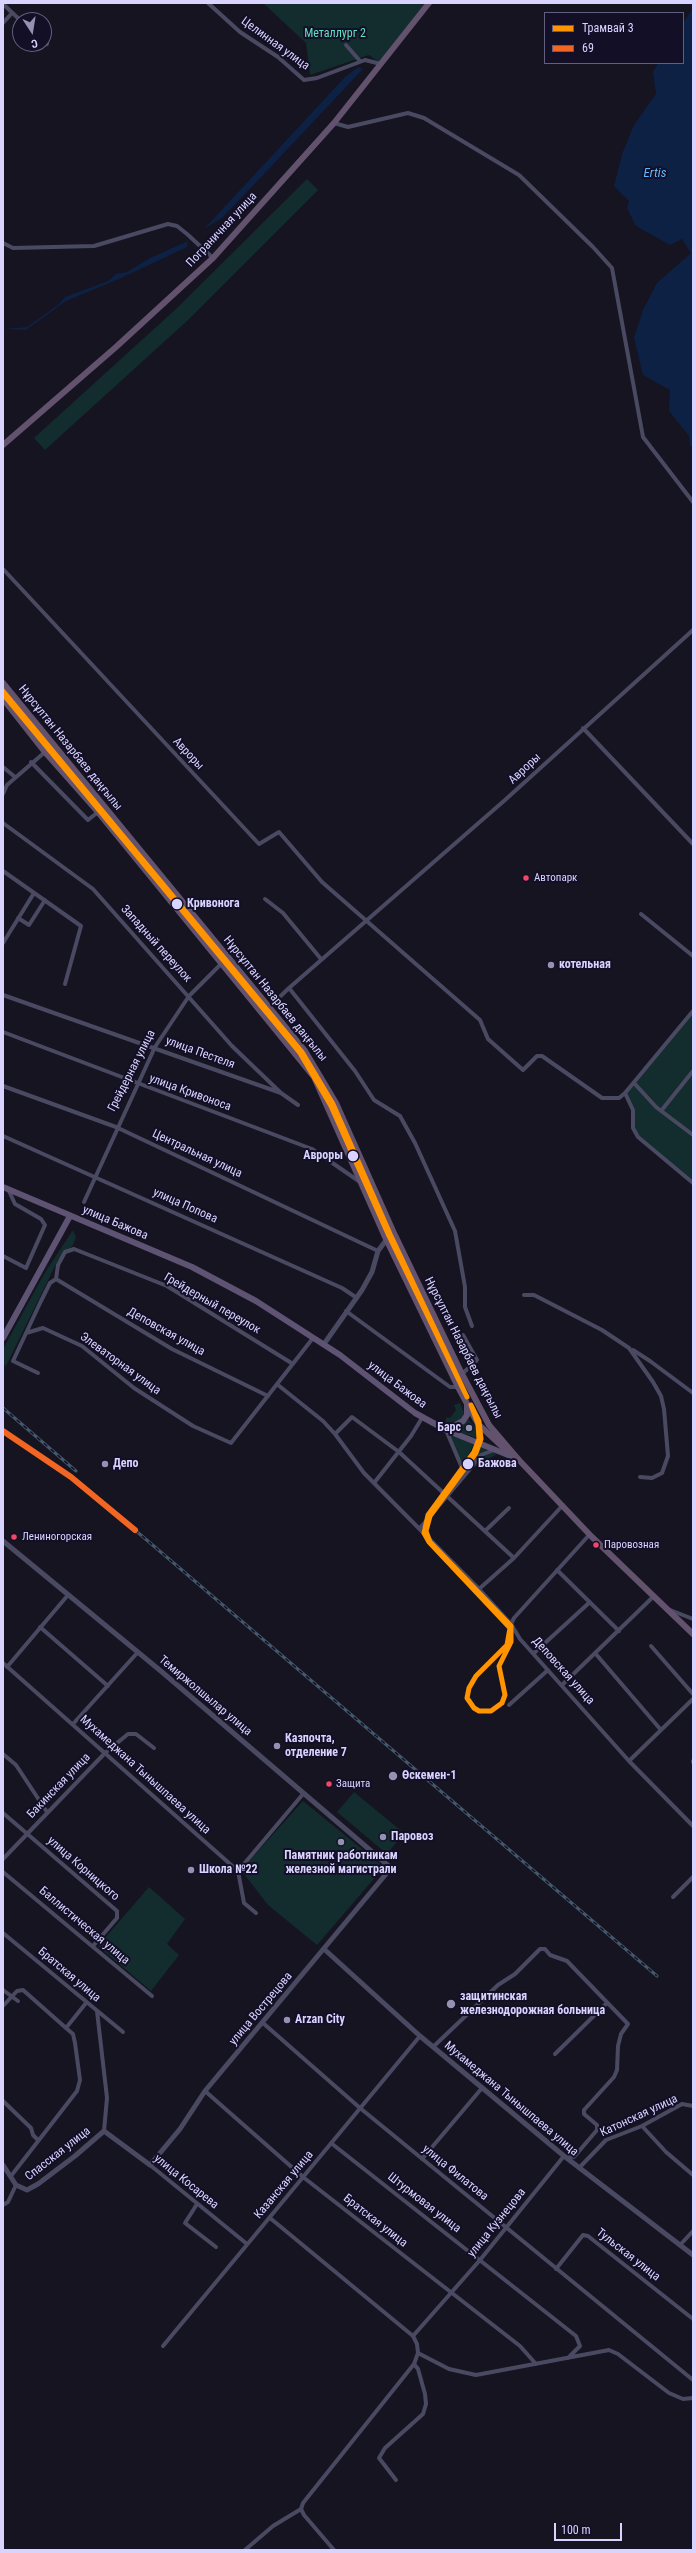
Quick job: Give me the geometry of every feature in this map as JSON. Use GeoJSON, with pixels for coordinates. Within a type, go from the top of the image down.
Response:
{"type":"FeatureCollection","features":[{"type":"Feature","properties":{"kind":"highway","name":"Пограничная улица"},"geometry":{"type":"LineString","coordinates":[[3,445],[132,333],[213,258],[334,123],[429,3]]}},
{"type":"Feature","properties":{"kind":"highway","name":"Нұрсұлтан Назарбаев даңғылы"},"geometry":{"type":"LineString","coordinates":[[3,683],[305,1051],[321,1074],[393,1231],[462,1374],[489,1425],[518,1459]]}},
{"type":"Feature","properties":{"kind":"highway","name":"Нұрсұлтан Назарбаев даңғылы"},"geometry":{"type":"LineString","coordinates":[[3,699],[44,751],[98,812],[314,1077],[363,1184],[386,1239],[467,1405],[478,1424],[518,1459]]}},
{"type":"Feature","properties":{"kind":"highway","name":"улица Бажова"},"geometry":{"type":"LineString","coordinates":[[518,1459],[563,1504],[590,1534],[693,1634]]}},
{"type":"Feature","properties":{"kind":"main road","name":"улица Бажова"},"geometry":{"type":"LineString","coordinates":[[5,1188],[192,1267],[256,1301],[324,1344],[422,1418],[446,1430],[518,1459]]}},
{"type":"Feature","properties":{"kind":"main road"},"geometry":{"type":"LineString","coordinates":[[3,1338],[70,1216]]}},
{"type":"Feature","properties":{"kind":"main road"},"geometry":{"type":"LineString","coordinates":[[446,1430],[463,1421],[467,1415],[467,1405]]}},
{"type":"Feature","properties":{"kind":"street","name":"Целинная улица"},"geometry":{"type":"LineString","coordinates":[[208,3],[240,32],[278,57],[304,80],[317,78],[360,61],[365,60],[381,64]]}},
{"type":"Feature","properties":{"kind":"street"},"geometry":{"type":"LineString","coordinates":[[3,4],[12,13],[3,23]]}},
{"type":"Feature","properties":{"kind":"street"},"geometry":{"type":"LineString","coordinates":[[346,45],[360,61]]}},
{"type":"Feature","properties":{"kind":"street"},"geometry":{"type":"LineString","coordinates":[[334,123],[348,127],[408,113],[424,118],[519,175],[593,247],[612,268],[643,437],[693,502]]}},
{"type":"Feature","properties":{"kind":"street"},"geometry":{"type":"LineString","coordinates":[[3,243],[13,248],[94,246],[168,224],[187,234],[213,258]]}},
{"type":"Feature","properties":{"kind":"street","name":"Авроры"},"geometry":{"type":"LineString","coordinates":[[3,569],[259,844],[279,832],[322,882],[368,920]]}},
{"type":"Feature","properties":{"kind":"street","name":"Авроры"},"geometry":{"type":"LineString","coordinates":[[262,1014],[321,959],[368,920],[505,800],[693,630]]}},
{"type":"Feature","properties":{"kind":"street"},"geometry":{"type":"LineString","coordinates":[[583,728],[693,844]]}},
{"type":"Feature","properties":{"kind":"street"},"geometry":{"type":"LineString","coordinates":[[3,794],[7,785],[15,777],[44,751],[53,745]]}},
{"type":"Feature","properties":{"kind":"street"},"geometry":{"type":"LineString","coordinates":[[31,762],[88,820],[98,812]]}},
{"type":"Feature","properties":{"kind":"street"},"geometry":{"type":"LineString","coordinates":[[3,767],[15,777]]}},
{"type":"Feature","properties":{"kind":"street","name":"Западный переулок"},"geometry":{"type":"LineString","coordinates":[[3,823],[93,889],[232,1046],[281,1093]]}},
{"type":"Feature","properties":{"kind":"street"},"geometry":{"type":"LineString","coordinates":[[3,871],[82,926],[65,984]]}},
{"type":"Feature","properties":{"kind":"street"},"geometry":{"type":"LineString","coordinates":[[3,943],[34,893]]}},
{"type":"Feature","properties":{"kind":"street"},"geometry":{"type":"LineString","coordinates":[[265,899],[283,913],[321,959]]}},
{"type":"Feature","properties":{"kind":"street"},"geometry":{"type":"LineString","coordinates":[[18,918],[29,925],[45,900]]}},
{"type":"Feature","properties":{"kind":"street"},"geometry":{"type":"LineString","coordinates":[[641,914],[693,956]]}},
{"type":"Feature","properties":{"kind":"street"},"geometry":{"type":"LineString","coordinates":[[368,920],[480,1020],[488,1039],[523,1070],[537,1056],[542,1056],[602,1098],[619,1098],[625,1093],[693,1011]]}},
{"type":"Feature","properties":{"kind":"street","name":"Грейдерная улица"},"geometry":{"type":"LineString","coordinates":[[84,1202],[116,1127],[155,1048],[189,996],[221,964]]}},
{"type":"Feature","properties":{"kind":"street"},"geometry":{"type":"LineString","coordinates":[[289,988],[355,1071],[374,1100],[400,1116],[415,1143],[455,1231],[465,1287],[464,1307],[472,1326]]}},
{"type":"Feature","properties":{"kind":"street","name":"улица Пестеля"},"geometry":{"type":"LineString","coordinates":[[3,995],[281,1093],[298,1105]]}},
{"type":"Feature","properties":{"kind":"street","name":"улица Кривоноса"},"geometry":{"type":"LineString","coordinates":[[3,1032],[136,1084],[312,1149],[363,1184]]}},
{"type":"Feature","properties":{"kind":"street"},"geometry":{"type":"LineString","coordinates":[[661,1111],[693,1071]]}},
{"type":"Feature","properties":{"kind":"street"},"geometry":{"type":"LineString","coordinates":[[634,1083],[661,1111],[692,1133]]}},
{"type":"Feature","properties":{"kind":"street","name":"Центральная улица"},"geometry":{"type":"LineString","coordinates":[[3,1086],[116,1127],[378,1251]]}},
{"type":"Feature","properties":{"kind":"street"},"geometry":{"type":"LineString","coordinates":[[625,1093],[634,1110],[633,1128],[638,1137],[693,1183]]}},
{"type":"Feature","properties":{"kind":"street","name":"улица Попова"},"geometry":{"type":"LineString","coordinates":[[3,1136],[342,1288],[357,1298]]}},
{"type":"Feature","properties":{"kind":"street"},"geometry":{"type":"LineString","coordinates":[[363,1184],[370,1180]]}},
{"type":"Feature","properties":{"kind":"street"},"geometry":{"type":"LineString","coordinates":[[3,1256],[26,1268],[45,1225],[41,1218],[15,1204],[5,1188]]}},
{"type":"Feature","properties":{"kind":"street"},"geometry":{"type":"LineString","coordinates":[[324,1344],[346,1311],[357,1298],[372,1272],[378,1251],[393,1231]]}},
{"type":"Feature","properties":{"kind":"street","name":"Грейдерный переулок"},"geometry":{"type":"LineString","coordinates":[[56,1279],[58,1265],[65,1252],[74,1250],[167,1286],[293,1364]]}},
{"type":"Feature","properties":{"kind":"street"},"geometry":{"type":"LineString","coordinates":[[38,1373],[13,1362],[50,1283],[56,1279]]}},
{"type":"Feature","properties":{"kind":"street","name":"Деповская улица"},"geometry":{"type":"LineString","coordinates":[[56,1279],[172,1349],[268,1396]]}},
{"type":"Feature","properties":{"kind":"street"},"geometry":{"type":"LineString","coordinates":[[524,1295],[534,1295],[568,1310],[650,1361],[693,1393]]}},
{"type":"Feature","properties":{"kind":"street"},"geometry":{"type":"LineString","coordinates":[[346,1311],[450,1388],[458,1387]]}},
{"type":"Feature","properties":{"kind":"street","name":"Элеваторная улица"},"geometry":{"type":"LineString","coordinates":[[26,1333],[43,1328],[82,1346],[134,1388],[209,1435],[231,1443],[268,1396]]}},
{"type":"Feature","properties":{"kind":"street"},"geometry":{"type":"LineString","coordinates":[[462,1335],[477,1360],[462,1374]]}},
{"type":"Feature","properties":{"kind":"street"},"geometry":{"type":"LineString","coordinates":[[268,1396],[313,1338]]}},
{"type":"Feature","properties":{"kind":"street"},"geometry":{"type":"LineString","coordinates":[[629,1348],[661,1396],[666,1429],[668,1456],[666,1467],[657,1477],[640,1477]]}},
{"type":"Feature","properties":{"kind":"street","name":"Деповская улица"},"geometry":{"type":"LineString","coordinates":[[278,1385],[323,1421],[374,1483],[479,1589],[511,1624],[514,1632],[629,1760],[693,1826]]}},
{"type":"Feature","properties":{"kind":"street"},"geometry":{"type":"LineString","coordinates":[[335,1434],[352,1417],[399,1452],[448,1495],[514,1558]]}},
{"type":"Feature","properties":{"kind":"street"},"geometry":{"type":"LineString","coordinates":[[374,1483],[399,1452],[422,1418]]}},
{"type":"Feature","properties":{"kind":"street"},"geometry":{"type":"LineString","coordinates":[[446,1430],[465,1475]]}},
{"type":"Feature","properties":{"kind":"street"},"geometry":{"type":"LineString","coordinates":[[420,1528],[481,1455],[494,1450]]}},
{"type":"Feature","properties":{"kind":"street"},"geometry":{"type":"LineString","coordinates":[[479,1589],[514,1558],[563,1504]]}},
{"type":"Feature","properties":{"kind":"street"},"geometry":{"type":"LineString","coordinates":[[485,1531],[509,1508]]}},
{"type":"Feature","properties":{"kind":"street"},"geometry":{"type":"LineString","coordinates":[[511,1624],[514,1618],[590,1534]]}},
{"type":"Feature","properties":{"kind":"street","name":"Темиржолшылар улица"},"geometry":{"type":"LineString","coordinates":[[3,1541],[138,1652],[391,1868]]}},
{"type":"Feature","properties":{"kind":"street"},"geometry":{"type":"LineString","coordinates":[[557,1570],[619,1631]]}},
{"type":"Feature","properties":{"kind":"street"},"geometry":{"type":"LineString","coordinates":[[7,1667],[68,1594]]}},
{"type":"Feature","properties":{"kind":"street"},"geometry":{"type":"LineString","coordinates":[[562,1685],[654,1596]]}},
{"type":"Feature","properties":{"kind":"street"},"geometry":{"type":"LineString","coordinates":[[534,1653],[590,1602]]}},
{"type":"Feature","properties":{"kind":"street"},"geometry":{"type":"LineString","coordinates":[[666,1608],[693,1619]]}},
{"type":"Feature","properties":{"kind":"street"},"geometry":{"type":"LineString","coordinates":[[40,1627],[108,1686]]}},
{"type":"Feature","properties":{"kind":"street"},"geometry":{"type":"LineString","coordinates":[[651,1646],[693,1694]]}},
{"type":"Feature","properties":{"kind":"street"},"geometry":{"type":"LineString","coordinates":[[73,1724],[138,1652]]}},
{"type":"Feature","properties":{"kind":"street"},"geometry":{"type":"LineString","coordinates":[[595,1653],[661,1730]]}},
{"type":"Feature","properties":{"kind":"street","name":"Мухамеджана Тынышпаева улица"},"geometry":{"type":"LineString","coordinates":[[3,1663],[238,1871]]}},
{"type":"Feature","properties":{"kind":"street"},"geometry":{"type":"LineString","coordinates":[[509,1705],[548,1670]]}},
{"type":"Feature","properties":{"kind":"street"},"geometry":{"type":"LineString","coordinates":[[629,1760],[693,1699]]}},
{"type":"Feature","properties":{"kind":"street","name":"Бакинская улица"},"geometry":{"type":"LineString","coordinates":[[3,1859],[105,1753],[128,1734],[136,1734],[154,1748]]}},
{"type":"Feature","properties":{"kind":"street"},"geometry":{"type":"LineString","coordinates":[[3,1754],[16,1765],[47,1812]]}},
{"type":"Feature","properties":{"kind":"street"},"geometry":{"type":"LineString","coordinates":[[256,1912],[244,1903],[238,1871],[303,1794]]}},
{"type":"Feature","properties":{"kind":"street","name":"улица Корницкого"},"geometry":{"type":"LineString","coordinates":[[3,1813],[117,1911],[117,1918],[93,1946]]}},
{"type":"Feature","properties":{"kind":"street","name":"улица Вострецова"},"geometry":{"type":"LineString","coordinates":[[150,2165],[180,2129],[205,2090],[263,2023],[391,1868]]}},
{"type":"Feature","properties":{"kind":"street","name":"Баллистическая улица"},"geometry":{"type":"LineString","coordinates":[[3,1872],[152,1996]]}},
{"type":"Feature","properties":{"kind":"street"},"geometry":{"type":"LineString","coordinates":[[673,1897],[693,1877]]}},
{"type":"Feature","properties":{"kind":"street","name":"Братская улица"},"geometry":{"type":"LineString","coordinates":[[3,1933],[123,2032]]}},
{"type":"Feature","properties":{"kind":"street","name":"Мухамеджана Тынышпаева улица"},"geometry":{"type":"LineString","coordinates":[[324,1949],[420,2036],[482,2088],[579,2168],[693,2255]]}},
{"type":"Feature","properties":{"kind":"street","name":"улица Кузнецова"},"geometry":{"type":"LineString","coordinates":[[413,2336],[480,2260],[564,2156],[574,2157],[596,2130],[596,2125],[584,2114],[584,2110],[614,2077],[617,2070],[618,2046],[621,2034],[628,2024],[567,1961],[550,1955],[545,1949],[540,1949],[515,1974],[498,1985],[434,2047]]}},
{"type":"Feature","properties":{"kind":"street"},"geometry":{"type":"LineString","coordinates":[[3,1990],[18,2001]]}},
{"type":"Feature","properties":{"kind":"street"},"geometry":{"type":"LineString","coordinates":[[3,2006],[17,1991],[23,1990],[73,2034],[80,2080],[77,2090],[11,2176]]}},
{"type":"Feature","properties":{"kind":"street"},"geometry":{"type":"LineString","coordinates":[[66,2028],[86,2002]]}},
{"type":"Feature","properties":{"kind":"street"},"geometry":{"type":"LineString","coordinates":[[555,2054],[607,2003]]}},
{"type":"Feature","properties":{"kind":"street"},"geometry":{"type":"LineString","coordinates":[[97,2011],[107,2098],[104,2131]]}},
{"type":"Feature","properties":{"kind":"street","name":"улица Филатова"},"geometry":{"type":"LineString","coordinates":[[263,2023],[360,2108],[693,2380]]}},
{"type":"Feature","properties":{"kind":"street","name":"Казанская улица"},"geometry":{"type":"LineString","coordinates":[[163,2346],[420,2036]]}},
{"type":"Feature","properties":{"kind":"street"},"geometry":{"type":"LineString","coordinates":[[422,2159],[482,2088]]}},
{"type":"Feature","properties":{"kind":"street","name":"Братская улица"},"geometry":{"type":"LineString","coordinates":[[205,2090],[303,2177],[520,2346],[536,2364]]}},
{"type":"Feature","properties":{"kind":"street"},"geometry":{"type":"LineString","coordinates":[[3,2101],[31,2128],[33,2135],[38,2140]]}},
{"type":"Feature","properties":{"kind":"street","name":"Катонская улица"},"geometry":{"type":"LineString","coordinates":[[579,2168],[606,2140],[642,2126],[682,2104],[693,2106]]}},
{"type":"Feature","properties":{"kind":"street"},"geometry":{"type":"LineString","coordinates":[[642,2126],[657,2144],[693,2175]]}},
{"type":"Feature","properties":{"kind":"street","name":"Спасская улица"},"geometry":{"type":"LineString","coordinates":[[3,2165],[16,2185],[27,2190],[38,2184],[104,2131],[112,2134]]}},
{"type":"Feature","properties":{"kind":"street","name":"улица Косарева"},"geometry":{"type":"LineString","coordinates":[[112,2134],[247,2244]]}},
{"type":"Feature","properties":{"kind":"street","name":"Штурмовая улица"},"geometry":{"type":"LineString","coordinates":[[331,2143],[576,2336],[580,2346],[568,2358]]}},
{"type":"Feature","properties":{"kind":"street"},"geometry":{"type":"LineString","coordinates":[[3,2205],[8,2202],[16,2185]]}},
{"type":"Feature","properties":{"kind":"street"},"geometry":{"type":"LineString","coordinates":[[197,2204],[185,2223],[216,2247]]}},
{"type":"Feature","properties":{"kind":"street"},"geometry":{"type":"LineString","coordinates":[[244,2550],[273,2526],[301,2509],[303,2503],[414,2364],[418,2353],[417,2344],[413,2336],[270,2218]]}},
{"type":"Feature","properties":{"kind":"street"},"geometry":{"type":"LineString","coordinates":[[680,2245],[693,2230]]}},
{"type":"Feature","properties":{"kind":"street","name":"Тульская улица"},"geometry":{"type":"LineString","coordinates":[[556,2269],[583,2235],[588,2236],[693,2320]]}},
{"type":"Feature","properties":{"kind":"street"},"geometry":{"type":"LineString","coordinates":[[418,2353],[449,2369],[476,2375],[609,2350],[618,2354],[669,2393],[683,2399],[693,2398]]}},
{"type":"Feature","properties":{"kind":"street"},"geometry":{"type":"LineString","coordinates":[[396,2480],[378,2458],[385,2448],[423,2414],[425,2394],[418,2369],[414,2364]]}},
{"type":"Feature","properties":{"kind":"street"},"geometry":{"type":"LineString","coordinates":[[301,2509],[304,2515],[334,2550]]}},
{"type":"Feature","properties":{"kind":"green space","name":"Металлург 2"},"geometry":{"type":"Polygon","coordinates":[[[263,3],[429,3],[381,64],[369,55],[310,75],[306,43],[263,3]]]}},
{"type":"Feature","properties":{"kind":"green space"},"geometry":{"type":"Polygon","coordinates":[[[307,179],[318,190],[187,321],[45,450],[34,438],[176,309],[307,179]]]}},
{"type":"Feature","properties":{"kind":"green space"},"geometry":{"type":"Polygon","coordinates":[[[693,1011],[693,1183],[649,1148],[633,1128],[633,1110],[625,1093],[693,1011]]]}},
{"type":"Feature","properties":{"kind":"green space"},"geometry":{"type":"Polygon","coordinates":[[[73,1230],[76,1237],[73,1245],[58,1260],[6,1366],[3,1363],[3,1349],[44,1274],[73,1230]]]}},
{"type":"Feature","properties":{"kind":"green space"},"geometry":{"type":"Polygon","coordinates":[[[460,1403],[464,1413],[461,1419],[456,1423],[446,1424],[445,1421],[447,1417],[450,1418],[456,1410],[454,1405],[460,1403]]]}},
{"type":"Feature","properties":{"kind":"green space"},"geometry":{"type":"Polygon","coordinates":[[[468,1419],[477,1428],[477,1438],[456,1431],[468,1419]]]}},
{"type":"Feature","properties":{"kind":"green space"},"geometry":{"type":"Polygon","coordinates":[[[448,1434],[474,1444],[462,1466],[448,1434]]]}},
{"type":"Feature","properties":{"kind":"green space"},"geometry":{"type":"Polygon","coordinates":[[[480,1447],[497,1454],[468,1471],[468,1468],[480,1447]]]}},
{"type":"Feature","properties":{"kind":"green space"},"geometry":{"type":"Polygon","coordinates":[[[354,1792],[404,1833],[387,1854],[337,1812],[354,1792]]]}},
{"type":"Feature","properties":{"kind":"green space"},"geometry":{"type":"Polygon","coordinates":[[[303,1801],[384,1867],[317,1945],[268,1905],[241,1870],[303,1801]]]}},
{"type":"Feature","properties":{"kind":"green space"},"geometry":{"type":"Polygon","coordinates":[[[149,1887],[185,1919],[167,1944],[179,1955],[151,1991],[98,1946],[149,1887]]]}},
{"type":"Feature","properties":{"kind":"water","name":"Ertis"},"geometry":{"type":"Polygon","coordinates":[[[693,8],[693,447],[690,446],[689,436],[669,411],[670,390],[643,375],[634,338],[643,310],[657,283],[691,253],[682,239],[670,245],[636,226],[627,208],[629,201],[614,186],[622,154],[634,125],[656,94],[653,72],[657,64],[684,64],[684,22],[693,8]]]}},
{"type":"Feature","properties":{"kind":"water"},"geometry":{"type":"Polygon","coordinates":[[[358,67],[363,69],[263,175],[222,218],[204,229],[345,77],[358,67]]]}},
{"type":"Feature","properties":{"kind":"water"},"geometry":{"type":"Polygon","coordinates":[[[188,241],[187,247],[119,279],[66,301],[26,330],[3,329],[27,327],[59,304],[65,297],[108,281],[116,274],[127,272],[150,258],[188,241]]]}},
{"type":"Feature","properties":{"kind":"railway"},"geometry":{"type":"LineString","coordinates":[[3,1408],[76,1471]]}},
{"type":"Feature","properties":{"kind":"railway"},"geometry":{"type":"LineString","coordinates":[[135,1530],[657,1976]]}},
{"type":"Feature","properties":{"kind":"tram line","name":"3"},"geometry":{"type":"LineString","coordinates":[[3,691],[302,1052],[333,1104],[390,1234],[467,1397]]}},
{"type":"Feature","properties":{"kind":"tram line","name":"3"},"geometry":{"type":"LineString","coordinates":[[3,694],[300,1053],[331,1106],[389,1236],[467,1397]]}},
{"type":"Feature","properties":{"kind":"tram line","name":"3"},"geometry":{"type":"LineString","coordinates":[[471,1405],[479,1421],[481,1439],[476,1453],[430,1516],[426,1531],[430,1542],[511,1626],[511,1642],[499,1666],[505,1695],[502,1703],[491,1711],[479,1711],[474,1708],[467,1698],[469,1688],[476,1676],[507,1645],[510,1628],[429,1542],[424,1533],[428,1515],[474,1452],[479,1439],[478,1424],[471,1405]]}},
{"type":"Feature","properties":{"kind":"transit line","name":"69"},"geometry":{"type":"LineString","coordinates":[[3,1431],[71,1477],[135,1530]]}},
{"type":"Feature","properties":{"kind":"place","name":"Автопарк"},"geometry":{"type":"Point","coordinates":[526,878]}},
{"type":"Feature","properties":{"kind":"place","name":"Кривонога"},"geometry":{"type":"Point","coordinates":[177,904]}},
{"type":"Feature","properties":{"kind":"place","name":"котельная"},"geometry":{"type":"Point","coordinates":[551,965]}},
{"type":"Feature","properties":{"kind":"place","name":"Авроры"},"geometry":{"type":"Point","coordinates":[353,1156]}},
{"type":"Feature","properties":{"kind":"place","name":"Барс"},"geometry":{"type":"Point","coordinates":[469,1428]}},
{"type":"Feature","properties":{"kind":"place","name":"Депо"},"geometry":{"type":"Point","coordinates":[105,1464]}},
{"type":"Feature","properties":{"kind":"place","name":"Бажова"},"geometry":{"type":"Point","coordinates":[468,1464]}},
{"type":"Feature","properties":{"kind":"place","name":"Лениногорская"},"geometry":{"type":"Point","coordinates":[14,1537]}},
{"type":"Feature","properties":{"kind":"place","name":"Паровозная"},"geometry":{"type":"Point","coordinates":[596,1545]}},
{"type":"Feature","properties":{"kind":"place","name":"Казпочта, отделение 7"},"geometry":{"type":"Point","coordinates":[277,1746]}},
{"type":"Feature","properties":{"kind":"place","name":"Өскемен-1"},"geometry":{"type":"Point","coordinates":[393,1776]}},
{"type":"Feature","properties":{"kind":"place","name":"Защита"},"geometry":{"type":"Point","coordinates":[329,1784]}},
{"type":"Feature","properties":{"kind":"place","name":"Паровоз"},"geometry":{"type":"Point","coordinates":[383,1837]}},
{"type":"Feature","properties":{"kind":"place","name":"Памятник работникам железной магистрали"},"geometry":{"type":"Point","coordinates":[341,1842]}},
{"type":"Feature","properties":{"kind":"place","name":"Школа №22"},"geometry":{"type":"Point","coordinates":[191,1870]}},
{"type":"Feature","properties":{"kind":"place","name":"защитинская железнодорожная больница"},"geometry":{"type":"Point","coordinates":[451,2004]}},
{"type":"Feature","properties":{"kind":"place","name":"Arzan City"},"geometry":{"type":"Point","coordinates":[287,2020]}}]}
